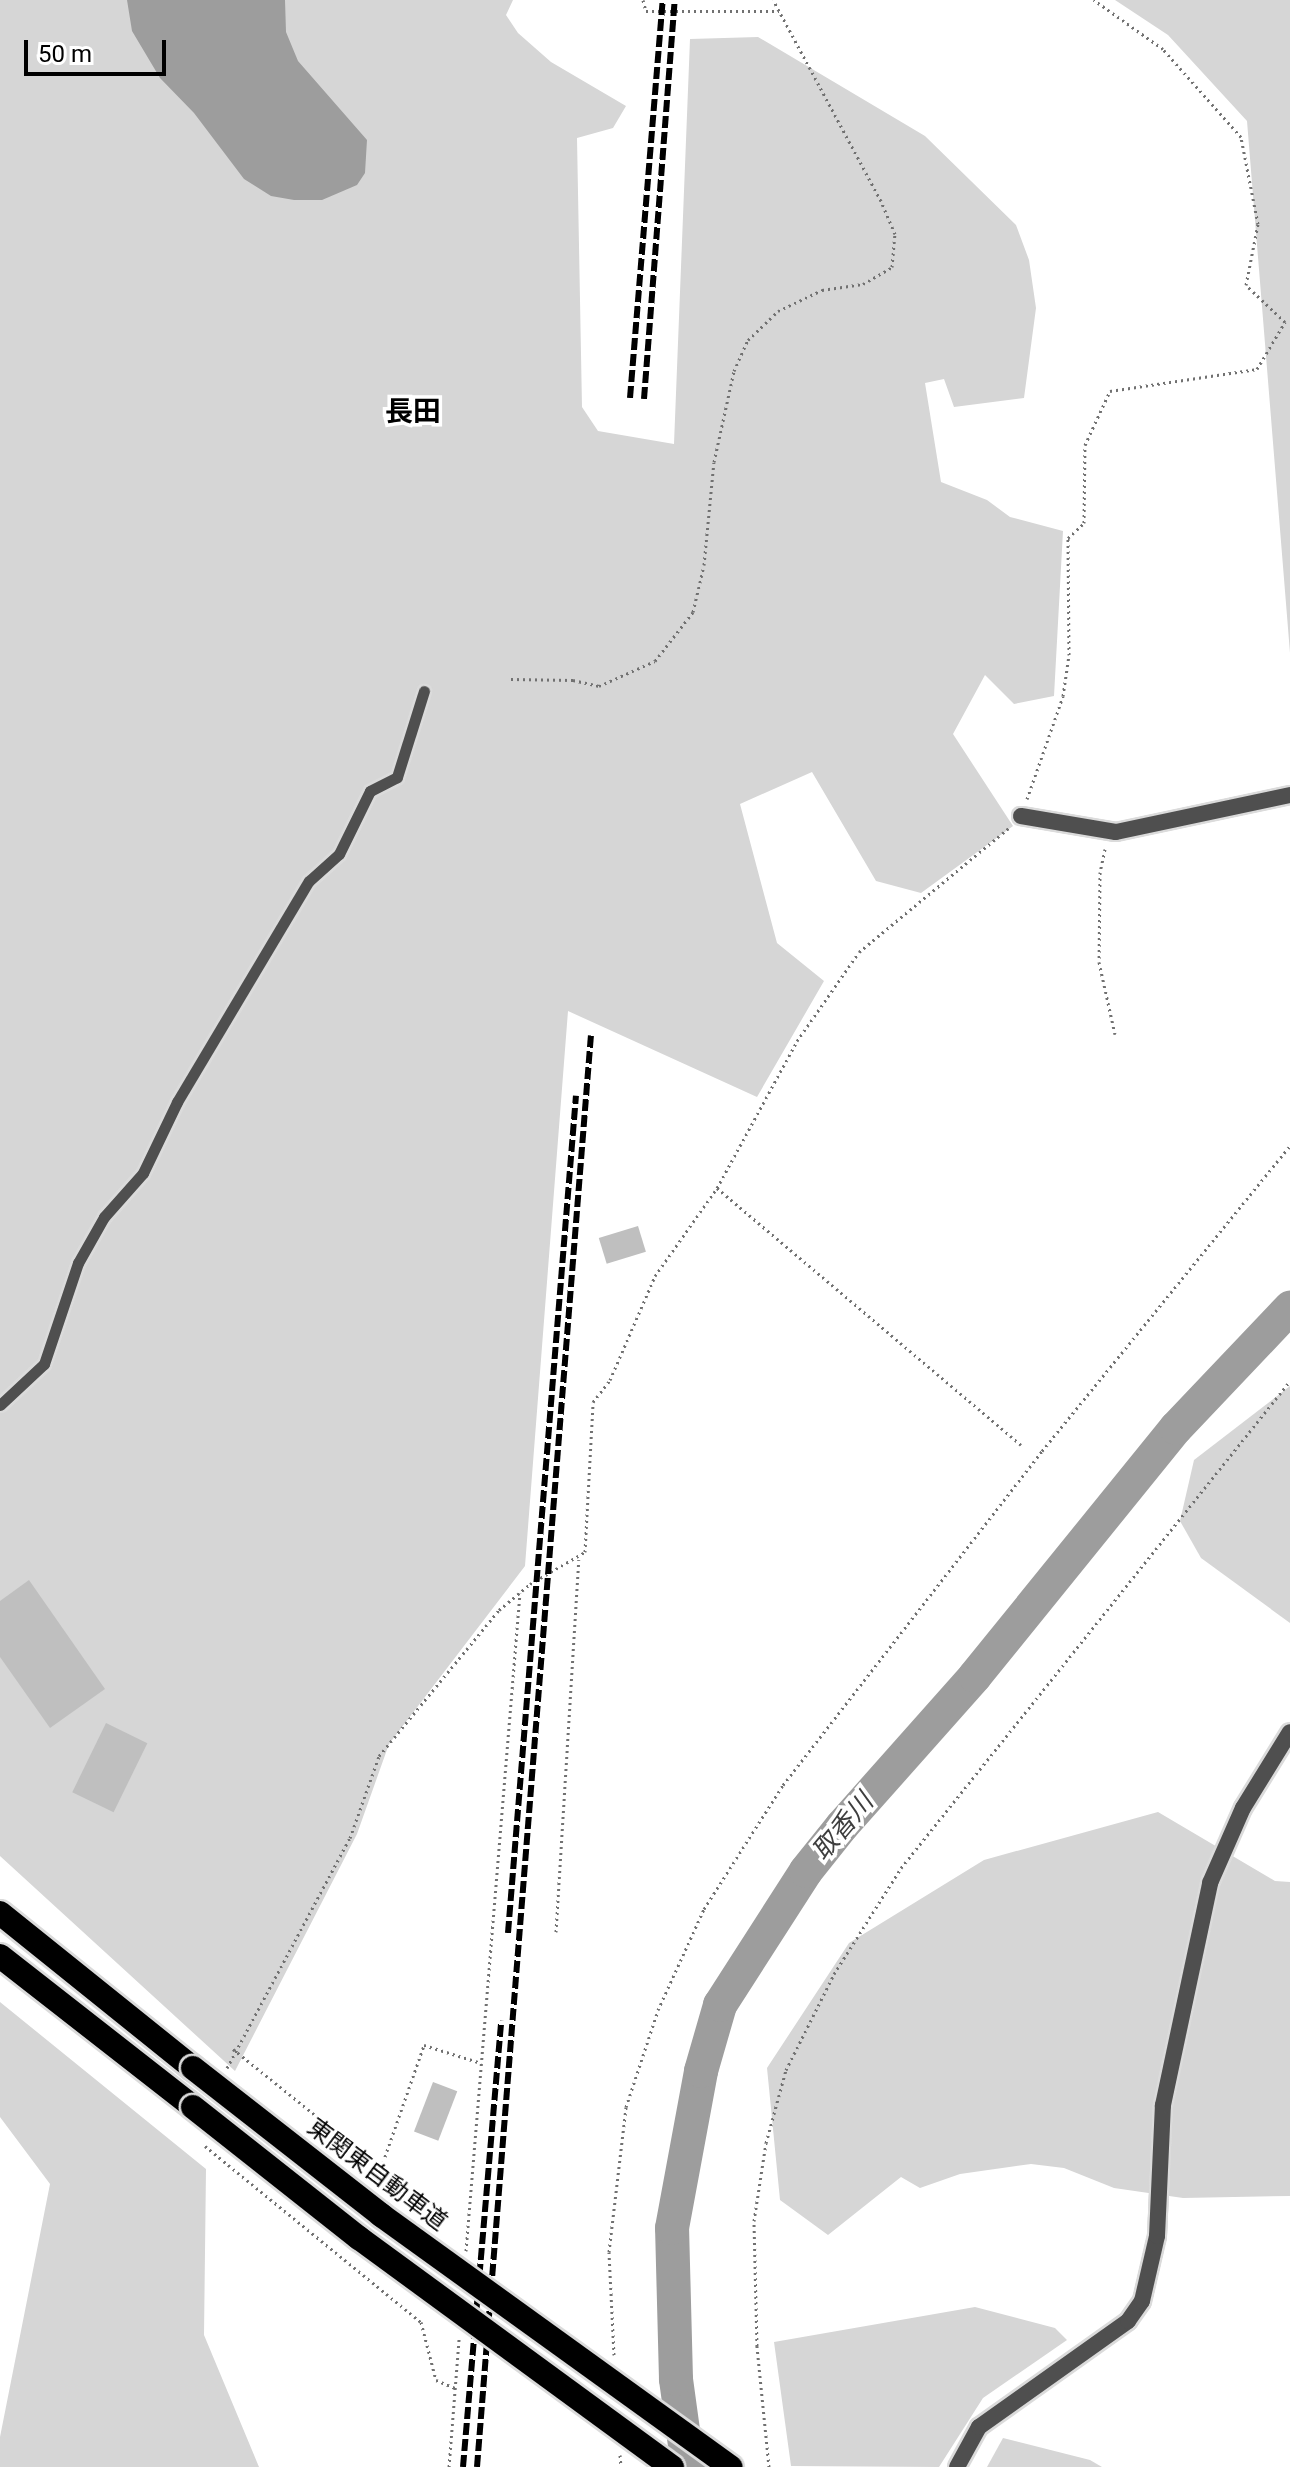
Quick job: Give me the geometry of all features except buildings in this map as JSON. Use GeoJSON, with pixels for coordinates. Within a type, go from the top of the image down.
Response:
{"type":"FeatureCollection","features":[{"type":"Feature","properties":{"kind":"highway","name":"東関東自動車道"},"geometry":{"type":"LineString","coordinates":[[0,1913],[381,2215],[731,2467]]}},
{"type":"Feature","properties":{"kind":"highway"},"geometry":{"type":"LineString","coordinates":[[0,1956],[372,2248],[672,2467]]}},
{"type":"Feature","properties":{"kind":"street"},"geometry":{"type":"LineString","coordinates":[[1021,816],[1116,832],[1290,795]]}},
{"type":"Feature","properties":{"kind":"street"},"geometry":{"type":"LineString","coordinates":[[957,2467],[979,2427],[1128,2321],[1142,2301],[1157,2236],[1163,2105],[1210,1883],[1243,1808],[1290,1732]]}},
{"type":"Feature","properties":{"kind":"lane"},"geometry":{"type":"LineString","coordinates":[[0,1405],[44,1364],[78,1263],[104,1217],[143,1173],[177,1102],[309,881],[339,854],[370,791],[397,777],[424,691]]}},
{"type":"Feature","properties":{"kind":"path"},"geometry":{"type":"LineString","coordinates":[[643,0],[646,11],[779,11]]}},
{"type":"Feature","properties":{"kind":"path"},"geometry":{"type":"LineString","coordinates":[[511,679],[573,680],[599,686],[655,661],[693,612],[704,565],[714,462],[734,371],[748,340],[778,311],[822,290],[863,284],[892,267],[895,234],[773,0]]}},
{"type":"Feature","properties":{"kind":"path"},"geometry":{"type":"LineString","coordinates":[[224,2076],[233,2049],[350,1838],[379,1756],[499,1610],[520,1593],[579,1559],[585,1552],[593,1402],[610,1380],[655,1276],[717,1188],[797,1041],[859,952],[933,896],[1021,816],[1063,696],[1069,655],[1068,538],[1084,523],[1085,445],[1110,391],[1257,369],[1285,322],[1246,285],[1258,224],[1241,137],[1163,49],[1094,0]]}},
{"type":"Feature","properties":{"kind":"path"},"geometry":{"type":"LineString","coordinates":[[1115,1034],[1099,962],[1100,872],[1116,832]]}},
{"type":"Feature","properties":{"kind":"path"},"geometry":{"type":"LineString","coordinates":[[615,2359],[609,2252],[626,2107],[658,2010],[704,1909],[783,1785],[1052,1439],[1290,1146]]}},
{"type":"Feature","properties":{"kind":"path"},"geometry":{"type":"LineString","coordinates":[[717,1188],[1021,1445]]}},
{"type":"Feature","properties":{"kind":"path"},"geometry":{"type":"LineString","coordinates":[[769,2467],[757,2346],[754,2221],[766,2143],[786,2070],[834,1974],[901,1868],[1290,1381]]}},
{"type":"Feature","properties":{"kind":"path"},"geometry":{"type":"LineString","coordinates":[[556,1932],[579,1559]]}},
{"type":"Feature","properties":{"kind":"path"},"geometry":{"type":"LineString","coordinates":[[466,2252],[520,1593]]}},
{"type":"Feature","properties":{"kind":"path"},"geometry":{"type":"LineString","coordinates":[[233,2049],[381,2168],[424,2045],[481,2063]]}},
{"type":"Feature","properties":{"kind":"path"},"geometry":{"type":"LineString","coordinates":[[201,2143],[421,2322],[436,2380],[455,2388]]}},
{"type":"Feature","properties":{"kind":"path"},"geometry":{"type":"LineString","coordinates":[[449,2467],[459,2330]]}},
{"type":"Feature","properties":{"kind":"path"},"geometry":{"type":"LineString","coordinates":[[620,2452],[621,2467]]}},
{"type":"Feature","properties":{"kind":"shaded area"},"geometry":{"type":"Polygon","coordinates":[[[0,0],[513,0],[506,15],[518,33],[551,62],[626,106],[613,128],[577,138],[582,407],[598,431],[674,444],[690,39],[758,37],[925,136],[1016,225],[1029,260],[1036,308],[1024,398],[954,407],[944,379],[925,383],[941,482],[987,500],[1010,517],[1063,531],[1054,696],[1014,704],[985,675],[953,734],[1013,826],[921,893],[876,881],[812,772],[740,804],[777,943],[824,981],[757,1097],[568,1011],[525,1566],[389,1744],[357,1834],[235,2071],[0,1856],[0,0]]]}},
{"type":"Feature","properties":{"kind":"shaded area"},"geometry":{"type":"Polygon","coordinates":[[[127,0],[285,0],[286,32],[298,61],[367,140],[365,173],[357,185],[322,200],[294,200],[271,196],[244,179],[194,113],[160,78],[132,31],[127,0]]]}},
{"type":"Feature","properties":{"kind":"shaded area"},"geometry":{"type":"Polygon","coordinates":[[[1115,0],[1290,0],[1290,653],[1247,121],[1168,35],[1115,0]]]}},
{"type":"Feature","properties":{"kind":"shaded area"},"geometry":{"type":"Polygon","coordinates":[[[1290,1386],[1290,1623],[1201,1558],[1180,1521],[1194,1460],[1290,1386]]]}},
{"type":"Feature","properties":{"kind":"shaded area"},"geometry":{"type":"Polygon","coordinates":[[[1158,1812],[1275,1881],[1290,1882],[1290,2196],[1183,2198],[1114,2188],[1064,2168],[1031,2164],[960,2174],[920,2188],[901,2177],[828,2235],[780,2200],[767,2068],[849,1943],[984,1860],[1158,1812]]]}},
{"type":"Feature","properties":{"kind":"shaded area"},"geometry":{"type":"Polygon","coordinates":[[[0,2002],[206,2169],[204,2335],[259,2467],[0,2467],[0,2437],[50,2184],[0,2117],[0,2002]]]}},
{"type":"Feature","properties":{"kind":"shaded area"},"geometry":{"type":"Polygon","coordinates":[[[975,2307],[1055,2328],[1067,2340],[983,2398],[939,2467],[791,2466],[774,2342],[975,2307]]]}},
{"type":"Feature","properties":{"kind":"shaded area"},"geometry":{"type":"Polygon","coordinates":[[[1003,2438],[1090,2460],[1102,2467],[987,2467],[1003,2438]]]}},
{"type":"Feature","properties":{"kind":"waterway","name":"取香川"},"geometry":{"type":"LineString","coordinates":[[688,2467],[676,2379],[672,2228],[701,2071],[720,2005],[806,1871],[842,1826],[975,1676],[1176,1428],[1290,1308]]}},
{"type":"Feature","properties":{"kind":"railway"},"geometry":{"type":"LineString","coordinates":[[630,398],[663,0]]}},
{"type":"Feature","properties":{"kind":"railway"},"geometry":{"type":"LineString","coordinates":[[644,399],[675,0]]}},
{"type":"Feature","properties":{"kind":"railway"},"geometry":{"type":"LineString","coordinates":[[477,2467],[591,1036]]}},
{"type":"Feature","properties":{"kind":"railway"},"geometry":{"type":"LineString","coordinates":[[508,1933],[576,1096]]}},
{"type":"Feature","properties":{"kind":"railway"},"geometry":{"type":"LineString","coordinates":[[463,2467],[501,2021]]}},
{"type":"Feature","properties":{"kind":"district","name":"長田"},"geometry":{"type":"Point","coordinates":[413,412]}}]}
